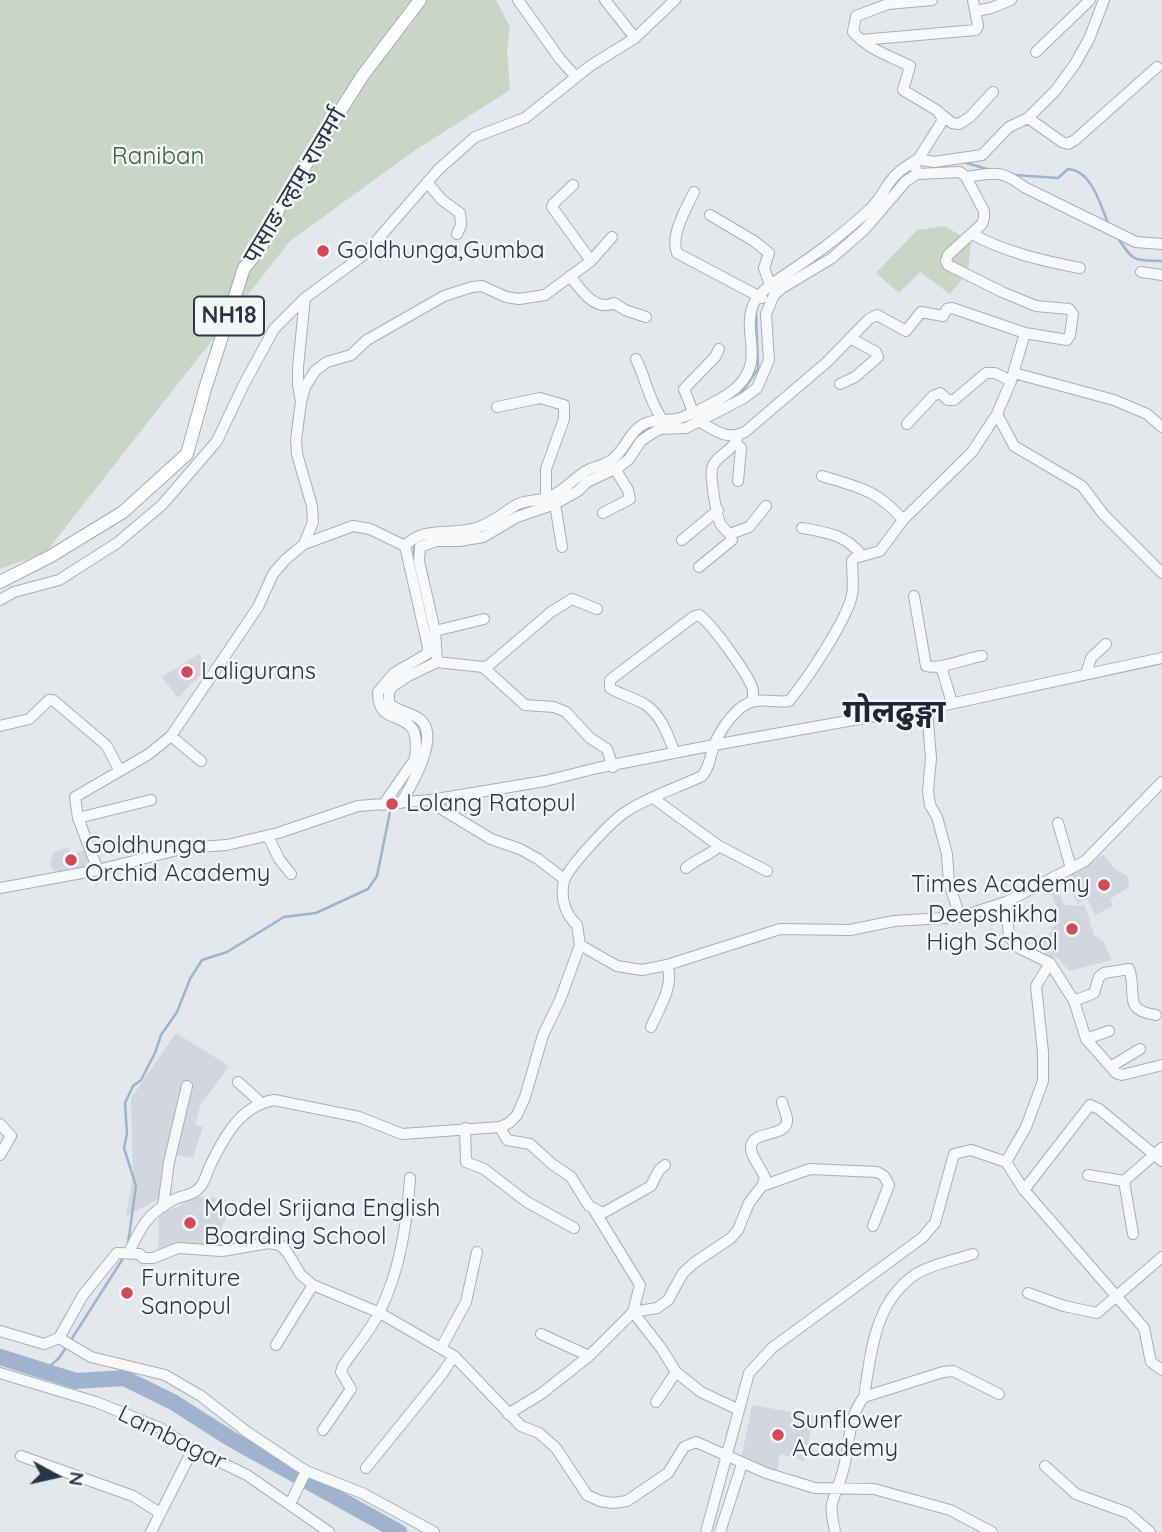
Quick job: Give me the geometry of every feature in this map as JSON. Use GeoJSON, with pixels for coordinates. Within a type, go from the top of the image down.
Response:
{"type":"FeatureCollection","features":[{"type":"Feature","properties":{"kind":"main road","name":"पासाङ ल्हामु राजमर्ग"},"geometry":{"type":"LineString","coordinates":[[0,582],[51,556],[123,512],[187,454],[244,268],[260,249],[282,202],[363,75],[420,0]]}},
{"type":"Feature","properties":{"kind":"street"},"geometry":{"type":"LineString","coordinates":[[518,0],[576,77]]}},
{"type":"Feature","properties":{"kind":"street"},"geometry":{"type":"LineString","coordinates":[[605,0],[635,38]]}},
{"type":"Feature","properties":{"kind":"street"},"geometry":{"type":"LineString","coordinates":[[0,600],[14,592],[59,580],[117,543],[162,505],[217,441],[274,329],[305,298],[365,254],[427,182],[475,137],[524,118],[576,77],[635,38],[675,0]]}},
{"type":"Feature","properties":{"kind":"street"},"geometry":{"type":"LineString","coordinates":[[932,0],[888,4],[856,16],[853,33],[889,58],[910,66],[903,90],[939,111],[952,122],[959,124],[970,117],[993,92]]}},
{"type":"Feature","properties":{"kind":"street"},"geometry":{"type":"LineString","coordinates":[[860,40],[973,31],[978,26],[974,5],[991,8],[1011,0]]}},
{"type":"Feature","properties":{"kind":"street"},"geometry":{"type":"LineString","coordinates":[[1037,52],[1090,0]]}},
{"type":"Feature","properties":{"kind":"street"},"geometry":{"type":"LineString","coordinates":[[615,464],[632,433],[648,422],[699,415],[736,403],[757,388],[769,360],[764,299],[770,285],[829,246],[881,198],[890,180],[901,170],[982,155],[1009,127],[1028,118],[1056,90],[1075,64],[1089,39],[1104,0]]}},
{"type":"Feature","properties":{"kind":"street"},"geometry":{"type":"LineString","coordinates":[[1028,118],[1068,144],[1157,67]]}},
{"type":"Feature","properties":{"kind":"street"},"geometry":{"type":"LineString","coordinates":[[437,662],[435,631],[419,561],[420,547],[436,541],[483,537],[587,482],[615,464],[629,459],[641,441],[650,434],[660,429],[686,428],[739,385],[751,367],[753,304],[832,258],[865,229],[916,167],[943,120],[941,114]]}},
{"type":"Feature","properties":{"kind":"street"},"geometry":{"type":"LineString","coordinates":[[699,567],[732,540],[720,524],[711,471],[713,465],[735,440],[827,362],[869,319],[877,315],[906,331],[921,312],[943,316],[949,307],[1025,332],[1067,340],[1072,327],[1072,311],[1036,306],[948,265],[948,255],[982,224],[984,211],[966,177],[960,172],[916,167]]}},
{"type":"Feature","properties":{"kind":"street"},"geometry":{"type":"LineString","coordinates":[[966,177],[993,173],[1009,175],[1024,187],[1136,242],[1162,244]]}},
{"type":"Feature","properties":{"kind":"street"},"geometry":{"type":"LineString","coordinates":[[427,182],[442,200],[460,213],[461,225],[457,234]]}},
{"type":"Feature","properties":{"kind":"street"},"geometry":{"type":"LineString","coordinates":[[573,185],[552,208],[591,261]]}},
{"type":"Feature","properties":{"kind":"street"},"geometry":{"type":"LineString","coordinates":[[694,192],[678,231],[675,248],[677,253],[764,299]]}},
{"type":"Feature","properties":{"kind":"street"},"geometry":{"type":"LineString","coordinates":[[710,215],[769,253],[764,268],[770,285]]}},
{"type":"Feature","properties":{"kind":"street"},"geometry":{"type":"LineString","coordinates":[[972,234],[1041,260],[1080,268]]}},
{"type":"Feature","properties":{"kind":"street"},"geometry":{"type":"LineString","coordinates":[[304,544],[313,522],[312,506],[298,454],[296,425],[305,387],[315,371],[327,362],[351,355],[367,340],[444,296],[471,287],[482,286],[506,297],[519,299],[545,295],[591,261],[612,237]]}},
{"type":"Feature","properties":{"kind":"street"},"geometry":{"type":"LineString","coordinates":[[1141,272],[1162,275]]}},
{"type":"Feature","properties":{"kind":"street"},"geometry":{"type":"LineString","coordinates":[[570,276],[596,304],[607,307],[614,303],[646,317]]}},
{"type":"Feature","properties":{"kind":"street"},"geometry":{"type":"LineString","coordinates":[[300,402],[298,376],[305,298]]}},
{"type":"Feature","properties":{"kind":"street"},"geometry":{"type":"LineString","coordinates":[[129,1252],[146,1218],[174,1199],[190,1195],[201,1187],[220,1144],[240,1118],[260,1102],[274,1100],[359,1117],[402,1133],[500,1127],[517,1115],[543,1035],[560,1000],[580,945],[577,925],[567,916],[564,879],[602,831],[625,812],[702,776],[707,770],[714,746],[724,727],[738,711],[753,701],[789,701],[818,660],[850,603],[852,561],[880,551],[903,520],[972,452],[997,414],[1013,377],[1025,332]]}},
{"type":"Feature","properties":{"kind":"street"},"geometry":{"type":"LineString","coordinates":[[840,384],[855,377],[878,356],[877,352],[850,338]]}},
{"type":"Feature","properties":{"kind":"street"},"geometry":{"type":"LineString","coordinates":[[719,349],[715,357],[684,389],[699,415],[718,432],[735,440],[741,448],[738,481]]}},
{"type":"Feature","properties":{"kind":"street"},"geometry":{"type":"LineString","coordinates":[[636,359],[644,375],[653,407],[662,419]]}},
{"type":"Feature","properties":{"kind":"street"},"geometry":{"type":"LineString","coordinates":[[907,424],[933,396],[940,393],[948,400],[954,400],[986,373],[995,373],[1114,400],[1147,414],[1162,427]]}},
{"type":"Feature","properties":{"kind":"street"},"geometry":{"type":"LineString","coordinates":[[497,407],[540,398],[564,405],[564,419],[546,469],[550,501],[562,547]]}},
{"type":"Feature","properties":{"kind":"street"},"geometry":{"type":"LineString","coordinates":[[997,414],[1014,446],[1082,486],[1104,515],[1162,572]]}},
{"type":"Feature","properties":{"kind":"street"},"geometry":{"type":"LineString","coordinates":[[603,513],[630,499],[615,464]]}},
{"type":"Feature","properties":{"kind":"street"},"geometry":{"type":"LineString","coordinates":[[822,476],[872,492],[883,499],[903,520]]}},
{"type":"Feature","properties":{"kind":"street"},"geometry":{"type":"LineString","coordinates":[[405,546],[413,537],[425,533],[461,532],[478,528],[523,502],[550,501]]}},
{"type":"Feature","properties":{"kind":"street"},"geometry":{"type":"LineString","coordinates":[[730,534],[749,527],[766,506]]}},
{"type":"Feature","properties":{"kind":"street"},"geometry":{"type":"LineString","coordinates":[[682,540],[718,510]]}},
{"type":"Feature","properties":{"kind":"street"},"geometry":{"type":"LineString","coordinates":[[98,870],[78,818],[75,797],[149,754],[171,736],[258,607],[272,574],[285,560],[304,544],[353,526],[370,529],[405,546]]}},
{"type":"Feature","properties":{"kind":"street"},"geometry":{"type":"LineString","coordinates":[[802,527],[826,531],[848,541],[862,556]]}},
{"type":"Feature","properties":{"kind":"street"},"geometry":{"type":"LineString","coordinates":[[383,805],[415,759],[416,752],[411,727],[382,709],[378,692],[394,673],[428,652],[426,630],[405,546]]}},
{"type":"Feature","properties":{"kind":"street"},"geometry":{"type":"LineString","coordinates":[[914,596],[925,663],[930,668],[982,656]]}},
{"type":"Feature","properties":{"kind":"street"},"geometry":{"type":"LineString","coordinates":[[483,667],[531,631],[551,612],[572,599],[597,609]]}},
{"type":"Feature","properties":{"kind":"street"},"geometry":{"type":"LineString","coordinates":[[675,753],[659,718],[650,708],[620,694],[610,688],[609,684],[693,617],[699,615],[703,618],[745,674],[753,691],[753,701]]}},
{"type":"Feature","properties":{"kind":"street"},"geometry":{"type":"LineString","coordinates":[[435,631],[484,619]]}},
{"type":"Feature","properties":{"kind":"street"},"geometry":{"type":"LineString","coordinates":[[1086,674],[1091,658],[1106,644]]}},
{"type":"Feature","properties":{"kind":"street"},"geometry":{"type":"LineString","coordinates":[[0,888],[98,870],[185,848],[227,845],[268,836],[345,809],[431,800],[545,781],[675,753],[880,715],[927,709],[1162,659]]}},
{"type":"Feature","properties":{"kind":"street"},"geometry":{"type":"LineString","coordinates":[[401,803],[421,768],[426,739],[421,721],[391,706],[389,692],[408,676],[437,662],[483,667],[525,705],[566,712],[590,738],[607,749],[613,767]]}},
{"type":"Feature","properties":{"kind":"street"},"geometry":{"type":"LineString","coordinates":[[941,666],[952,704]]}},
{"type":"Feature","properties":{"kind":"street"},"geometry":{"type":"LineString","coordinates":[[0,726],[29,719],[49,700],[53,700],[106,746],[120,769]]}},
{"type":"Feature","properties":{"kind":"street"},"geometry":{"type":"LineString","coordinates":[[927,709],[931,758],[928,790],[930,805],[937,817],[947,854],[949,883],[960,918]]}},
{"type":"Feature","properties":{"kind":"street"},"geometry":{"type":"LineString","coordinates":[[171,736],[201,761]]}},
{"type":"Feature","properties":{"kind":"street"},"geometry":{"type":"LineString","coordinates":[[580,945],[617,966],[642,970],[667,965],[780,929],[850,930],[894,921],[960,918],[1006,902],[1085,861],[1162,782]]}},
{"type":"Feature","properties":{"kind":"street"},"geometry":{"type":"LineString","coordinates":[[653,798],[719,846],[767,871]]}},
{"type":"Feature","properties":{"kind":"street"},"geometry":{"type":"LineString","coordinates":[[78,818],[151,800]]}},
{"type":"Feature","properties":{"kind":"street"},"geometry":{"type":"LineString","coordinates":[[431,800],[491,839],[520,849],[538,859],[564,879]]}},
{"type":"Feature","properties":{"kind":"street"},"geometry":{"type":"LineString","coordinates":[[1058,823],[1071,868]]}},
{"type":"Feature","properties":{"kind":"street"},"geometry":{"type":"LineString","coordinates":[[268,836],[279,859],[291,874]]}},
{"type":"Feature","properties":{"kind":"street"},"geometry":{"type":"LineString","coordinates":[[686,868],[710,855],[719,846]]}},
{"type":"Feature","properties":{"kind":"street"},"geometry":{"type":"LineString","coordinates":[[1006,902],[1009,937],[1019,948],[1050,963],[1074,1001],[1086,1040],[1116,1073],[1122,1075],[1162,1065]]}},
{"type":"Feature","properties":{"kind":"street"},"geometry":{"type":"LineString","coordinates":[[1006,1162],[1026,1127],[1043,1081],[1043,1052],[1036,986],[1050,963]]}},
{"type":"Feature","properties":{"kind":"street"},"geometry":{"type":"LineString","coordinates":[[651,1027],[669,984],[671,975],[667,965]]}},
{"type":"Feature","properties":{"kind":"street"},"geometry":{"type":"LineString","coordinates":[[1074,1001],[1094,993],[1099,977],[1104,973],[1129,970],[1133,1004],[1137,1009],[1156,1015]]}},
{"type":"Feature","properties":{"kind":"street"},"geometry":{"type":"LineString","coordinates":[[1086,1040],[1109,1031]]}},
{"type":"Feature","properties":{"kind":"street"},"geometry":{"type":"LineString","coordinates":[[1112,1066],[1140,1049]]}},
{"type":"Feature","properties":{"kind":"street"},"geometry":{"type":"LineString","coordinates":[[238,1082],[260,1102]]}},
{"type":"Feature","properties":{"kind":"street"},"geometry":{"type":"LineString","coordinates":[[163,1207],[169,1162],[187,1086]]}},
{"type":"Feature","properties":{"kind":"street"},"geometry":{"type":"LineString","coordinates":[[633,1312],[657,1308],[668,1300],[683,1273],[738,1230],[749,1203],[765,1178],[751,1150],[752,1144],[755,1139],[782,1130],[786,1125],[782,1102]]}},
{"type":"Feature","properties":{"kind":"street"},"geometry":{"type":"LineString","coordinates":[[1024,1190],[1090,1105],[1159,1155],[1124,1181],[1088,1175]]}},
{"type":"Feature","properties":{"kind":"street"},"geometry":{"type":"LineString","coordinates":[[0,1124],[11,1136],[0,1155]]}},
{"type":"Feature","properties":{"kind":"street"},"geometry":{"type":"LineString","coordinates":[[500,1127],[507,1140],[530,1144],[571,1177],[640,1285],[633,1312],[589,1356],[541,1394],[508,1414]]}},
{"type":"Feature","properties":{"kind":"street"},"geometry":{"type":"LineString","coordinates":[[465,1128],[466,1162],[484,1169],[527,1202],[574,1228]]}},
{"type":"Feature","properties":{"kind":"street"},"geometry":{"type":"LineString","coordinates":[[706,1532],[737,1409],[749,1373],[772,1348],[922,1238],[935,1223],[954,1154],[971,1150],[1006,1162],[1024,1190],[1144,1328],[1151,1362],[1162,1370]]}},
{"type":"Feature","properties":{"kind":"street"},"geometry":{"type":"LineString","coordinates":[[594,1210],[603,1213],[650,1186],[665,1165]]}},
{"type":"Feature","properties":{"kind":"street"},"geometry":{"type":"LineString","coordinates":[[762,1186],[810,1170],[877,1172],[884,1176],[889,1185],[873,1226]]}},
{"type":"Feature","properties":{"kind":"street"},"geometry":{"type":"LineString","coordinates":[[323,1430],[351,1388],[341,1372],[343,1366],[380,1313],[400,1254],[410,1178]]}},
{"type":"Feature","properties":{"kind":"street"},"geometry":{"type":"LineString","coordinates":[[1124,1181],[1133,1234]]}},
{"type":"Feature","properties":{"kind":"street"},"geometry":{"type":"LineString","coordinates":[[65,1342],[83,1295],[114,1255],[129,1252],[140,1254],[143,1258],[153,1258],[178,1248],[222,1251],[270,1242],[280,1245],[301,1275],[313,1285],[380,1313],[454,1356],[508,1414],[522,1426],[539,1433],[556,1448],[587,1494],[600,1501],[627,1502],[668,1473],[684,1447],[696,1442],[742,1465],[815,1488],[874,1489],[950,1510],[992,1532]]}},
{"type":"Feature","properties":{"kind":"street"},"geometry":{"type":"LineString","coordinates":[[441,1348],[466,1302],[477,1252]]}},
{"type":"Feature","properties":{"kind":"street"},"geometry":{"type":"LineString","coordinates":[[835,1532],[831,1507],[847,1455],[853,1417],[864,1397],[873,1342],[881,1314],[900,1288],[918,1273],[973,1254]]}},
{"type":"Feature","properties":{"kind":"street"},"geometry":{"type":"LineString","coordinates":[[1028,1293],[1064,1306],[1097,1313],[1162,1257]]}},
{"type":"Feature","properties":{"kind":"street"},"geometry":{"type":"LineString","coordinates":[[276,1345],[313,1285]]}},
{"type":"Feature","properties":{"kind":"street"},"geometry":{"type":"LineString","coordinates":[[633,1312],[676,1372],[701,1392],[737,1409]]}},
{"type":"Feature","properties":{"kind":"street"},"geometry":{"type":"LineString","coordinates":[[0,1331],[44,1344],[65,1342],[91,1357],[165,1375],[201,1396],[305,1473],[362,1493],[434,1532]]}},
{"type":"Feature","properties":{"kind":"street"},"geometry":{"type":"LineString","coordinates":[[541,1334],[589,1356]]}},
{"type":"Feature","properties":{"kind":"street"},"geometry":{"type":"LineString","coordinates":[[366,1468],[454,1356]]}},
{"type":"Feature","properties":{"kind":"street"},"geometry":{"type":"LineString","coordinates":[[864,1397],[943,1371],[953,1371],[999,1394]]}},
{"type":"Feature","properties":{"kind":"street"},"geometry":{"type":"LineString","coordinates":[[656,1402],[676,1372]]}},
{"type":"Feature","properties":{"kind":"street","name":"Lambagar"},"geometry":{"type":"LineString","coordinates":[[0,1373],[127,1414],[160,1428],[193,1449],[247,1475],[329,1532]]}},
{"type":"Feature","properties":{"kind":"street"},"geometry":{"type":"LineString","coordinates":[[151,1532],[193,1449]]}},
{"type":"Feature","properties":{"kind":"street"},"geometry":{"type":"LineString","coordinates":[[21,1455],[133,1496],[160,1513]]}},
{"type":"Feature","properties":{"kind":"street"},"geometry":{"type":"LineString","coordinates":[[720,1532],[742,1465]]}},
{"type":"Feature","properties":{"kind":"street"},"geometry":{"type":"LineString","coordinates":[[1045,1466],[1076,1494],[1128,1513],[1150,1532]]}},
{"type":"Feature","properties":{"kind":"street"},"geometry":{"type":"LineString","coordinates":[[290,1504],[305,1473]]}},
{"type":"Feature","properties":{"kind":"shaded area","name":"Laligurans"},"geometry":{"type":"Polygon","coordinates":[[[199,654],[208,667],[178,698],[162,677],[199,654]]]}},
{"type":"Feature","properties":{"kind":"shaded area","name":"Goldhunga Orchid Academy"},"geometry":{"type":"Polygon","coordinates":[[[68,847],[72,855],[89,848],[94,865],[75,871],[53,871],[50,865],[53,853],[68,847]]]}},
{"type":"Feature","properties":{"kind":"shaded area","name":"Times Academy"},"geometry":{"type":"Polygon","coordinates":[[[1103,854],[1114,868],[1128,877],[1129,887],[1110,899],[1113,906],[1095,915],[1087,899],[1078,904],[1062,877],[1081,867],[1083,869],[1103,854]]]}},
{"type":"Feature","properties":{"kind":"shaded area","name":"Deepshikha High School"},"geometry":{"type":"Polygon","coordinates":[[[1051,879],[1064,905],[1085,906],[1094,935],[1104,942],[1112,960],[1069,971],[1058,958],[1045,956],[1042,943],[1056,924],[1056,907],[1047,881],[1051,879]]]}},
{"type":"Feature","properties":{"kind":"shaded area"},"geometry":{"type":"Polygon","coordinates":[[[176,1033],[229,1066],[200,1106],[195,1125],[203,1127],[193,1158],[177,1155],[165,1196],[126,1216],[133,1176],[131,1098],[176,1033]]]}},
{"type":"Feature","properties":{"kind":"shaded area","name":"Model Srijana English Boarding School"},"geometry":{"type":"Polygon","coordinates":[[[194,1196],[216,1198],[215,1210],[226,1212],[220,1247],[158,1250],[159,1214],[182,1205],[194,1196]]]}},
{"type":"Feature","properties":{"kind":"shaded area","name":"Sunflower Academy"},"geometry":{"type":"Polygon","coordinates":[[[752,1405],[814,1416],[804,1461],[780,1454],[777,1471],[741,1460],[752,1405]]]}},
{"type":"Feature","properties":{"kind":"green space","name":"Raniban"},"geometry":{"type":"Polygon","coordinates":[[[0,0],[496,0],[510,27],[507,50],[510,90],[414,151],[290,241],[46,552],[0,569],[0,0]]]}},
{"type":"Feature","properties":{"kind":"green space"},"geometry":{"type":"Polygon","coordinates":[[[944,226],[971,241],[968,271],[950,294],[920,272],[899,293],[876,273],[917,230],[944,226]]]}},
{"type":"Feature","properties":{"kind":"waterway"},"geometry":{"type":"LineString","coordinates":[[963,162],[987,169]]}},
{"type":"Feature","properties":{"kind":"waterway"},"geometry":{"type":"LineString","coordinates":[[1014,175],[1058,178],[1068,169],[1076,171],[1094,190],[1108,223]]}},
{"type":"Feature","properties":{"kind":"waterway"},"geometry":{"type":"LineString","coordinates":[[1117,237],[1135,258],[1162,261]]}},
{"type":"Feature","properties":{"kind":"waterway"},"geometry":{"type":"LineString","coordinates":[[739,396],[758,369],[756,314]]}},
{"type":"Feature","properties":{"kind":"waterway"},"geometry":{"type":"LineString","coordinates":[[632,444],[643,430],[653,426]]}},
{"type":"Feature","properties":{"kind":"waterway"},"geometry":{"type":"LineString","coordinates":[[414,544],[414,558]]}},
{"type":"Feature","properties":{"kind":"waterway"},"geometry":{"type":"LineString","coordinates":[[421,730],[421,745]]}},
{"type":"Feature","properties":{"kind":"waterway"},"geometry":{"type":"LineString","coordinates":[[128,1243],[136,1186],[124,1148],[127,1134],[125,1103],[133,1086],[141,1080],[161,1035],[177,1012],[190,979],[202,960],[227,952],[284,917],[316,913],[368,889],[377,876],[390,812]]}},
{"type":"Feature","properties":{"kind":"waterway"},"geometry":{"type":"LineString","coordinates":[[71,1340],[122,1260]]}},
{"type":"Feature","properties":{"kind":"waterway"},"geometry":{"type":"LineString","coordinates":[[43,1372],[59,1358],[67,1346]]}},
{"type":"Feature","properties":{"kind":"waterway"},"geometry":{"type":"LineString","coordinates":[[0,1357],[76,1381],[124,1378],[173,1402],[231,1439],[399,1532]]}},
{"type":"Feature","properties":{"kind":"place","name":"Goldhunga,Gumba"},"geometry":{"type":"Point","coordinates":[323,251]}},
{"type":"Feature","properties":{"kind":"place","name":"Laligurans"},"geometry":{"type":"Point","coordinates":[187,672]}},
{"type":"Feature","properties":{"kind":"place","name":"Lolang Ratopul"},"geometry":{"type":"Point","coordinates":[392,804]}},
{"type":"Feature","properties":{"kind":"place","name":"Goldhunga Orchid Academy"},"geometry":{"type":"Point","coordinates":[71,860]}},
{"type":"Feature","properties":{"kind":"place","name":"Times Academy"},"geometry":{"type":"Point","coordinates":[1104,885]}},
{"type":"Feature","properties":{"kind":"place","name":"Deepshikha High School"},"geometry":{"type":"Point","coordinates":[1072,929]}},
{"type":"Feature","properties":{"kind":"place","name":"Model Srijana English Boarding School"},"geometry":{"type":"Point","coordinates":[190,1223]}},
{"type":"Feature","properties":{"kind":"place","name":"Furniture Sanopul"},"geometry":{"type":"Point","coordinates":[127,1293]}},
{"type":"Feature","properties":{"kind":"place","name":"Sunflower Academy"},"geometry":{"type":"Point","coordinates":[778,1435]}},
{"type":"Feature","properties":{"kind":"district","name":"गोलढुङ्गा"},"geometry":{"type":"Point","coordinates":[894,712]}}]}
